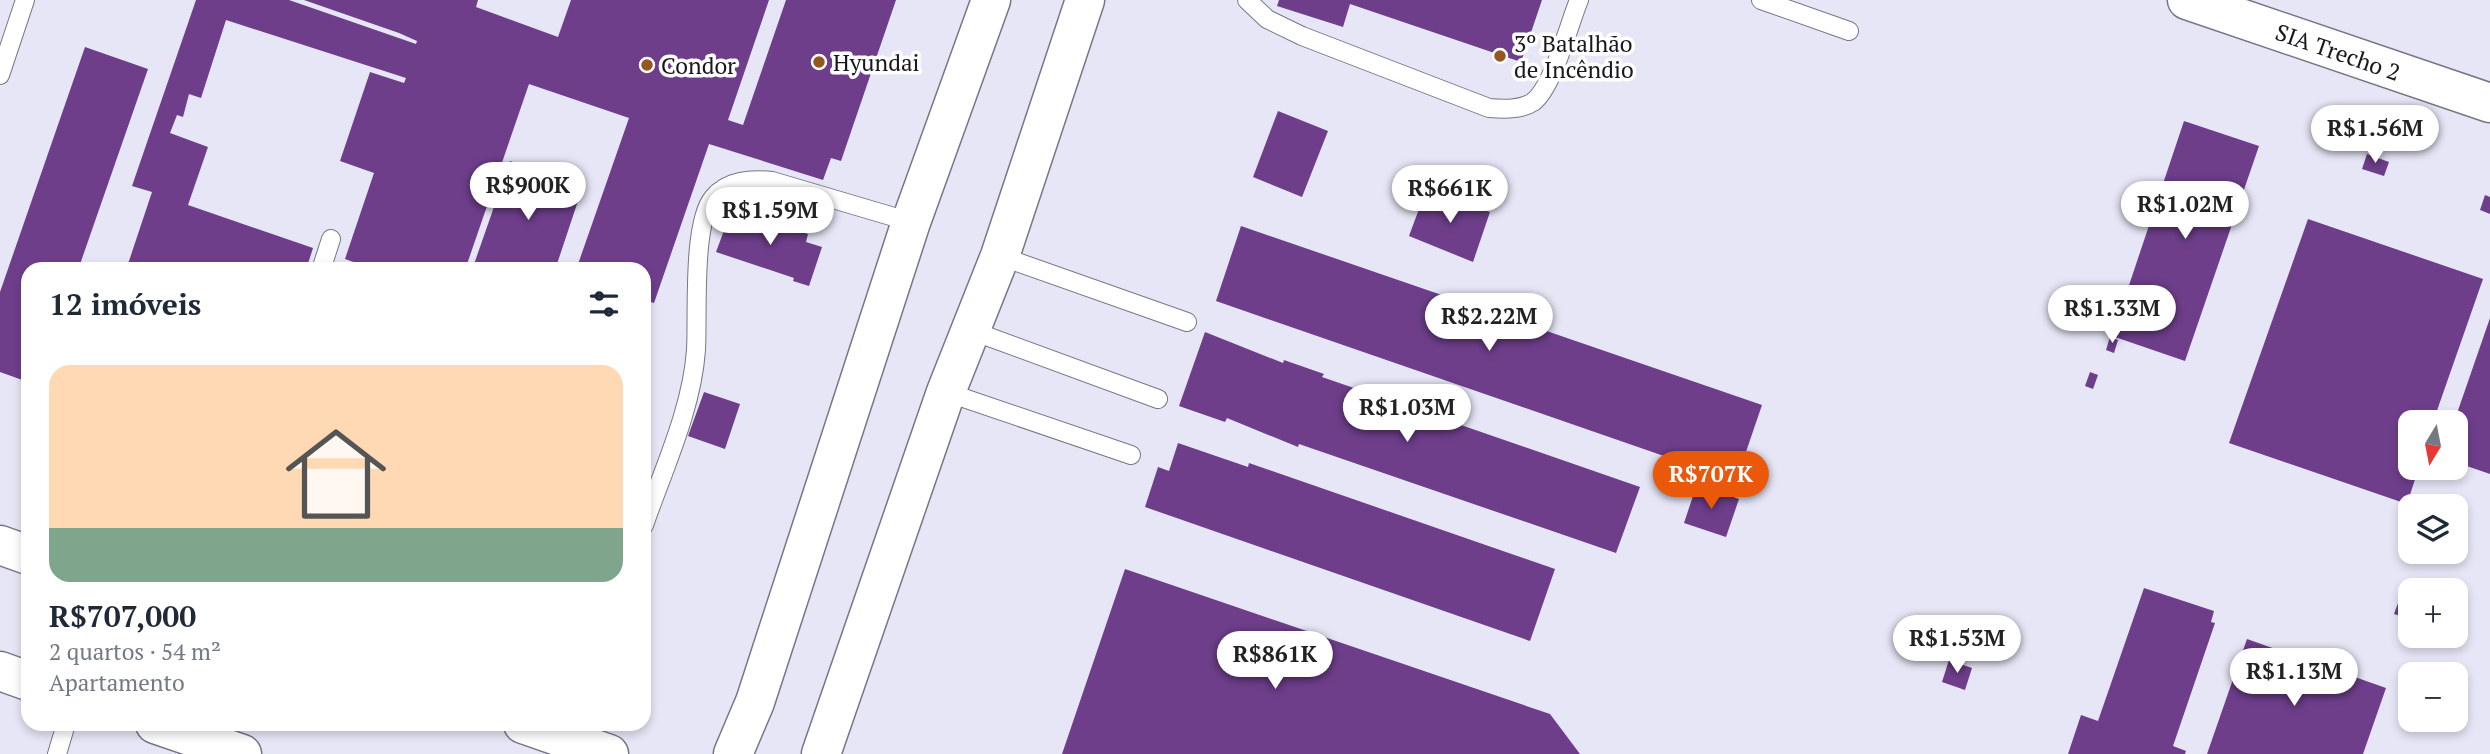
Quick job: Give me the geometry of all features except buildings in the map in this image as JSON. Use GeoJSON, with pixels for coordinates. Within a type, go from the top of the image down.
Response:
{"type":"FeatureCollection","features":[{"type":"Feature","properties":{"kind":"main road"},"geometry":{"type":"LineString","coordinates":[[733,754],[755,702],[911,222],[991,0]]}},
{"type":"Feature","properties":{"kind":"main road"},"geometry":{"type":"LineString","coordinates":[[821,754],[946,391],[1000,256],[1085,0]]}},
{"type":"Feature","properties":{"kind":"main road","name":"SIA Trecho 2"},"geometry":{"type":"LineString","coordinates":[[2187,0],[2490,103]]}},
{"type":"Feature","properties":{"kind":"main road"},"geometry":{"type":"LineString","coordinates":[[0,545],[21,552]]}},
{"type":"Feature","properties":{"kind":"main road"},"geometry":{"type":"LineString","coordinates":[[0,671],[21,678]]}},
{"type":"Feature","properties":{"kind":"main road"},"geometry":{"type":"LineString","coordinates":[[167,731],[193,746],[242,754]]}},
{"type":"Feature","properties":{"kind":"main road"},"geometry":{"type":"LineString","coordinates":[[543,731],[609,754]]}},
{"type":"Feature","properties":{"kind":"lane"},"geometry":{"type":"LineString","coordinates":[[0,75],[25,0]]}},
{"type":"Feature","properties":{"kind":"lane"},"geometry":{"type":"LineString","coordinates":[[1247,0],[1267,19],[1301,36],[1489,108],[1510,109],[1533,102],[1548,80],[1579,0]]}},
{"type":"Feature","properties":{"kind":"lane"},"geometry":{"type":"LineString","coordinates":[[1761,0],[1849,32]]}},
{"type":"Feature","properties":{"kind":"lane"},"geometry":{"type":"LineString","coordinates":[[651,505],[684,408],[696,353],[702,223],[712,198],[726,187],[748,179],[772,181],[911,222]]}},
{"type":"Feature","properties":{"kind":"lane"},"geometry":{"type":"LineString","coordinates":[[324,262],[331,239]]}},
{"type":"Feature","properties":{"kind":"lane"},"geometry":{"type":"LineString","coordinates":[[1000,256],[1187,322]]}},
{"type":"Feature","properties":{"kind":"lane"},"geometry":{"type":"LineString","coordinates":[[970,330],[1158,399]]}},
{"type":"Feature","properties":{"kind":"lane"},"geometry":{"type":"LineString","coordinates":[[946,391],[1131,455]]}},
{"type":"Feature","properties":{"kind":"lane"},"geometry":{"type":"LineString","coordinates":[[57,754],[64,731]]}},
{"type":"Feature","properties":{"kind":"place","name":"3º Batalhão de Incêndio"},"geometry":{"type":"Point","coordinates":[1500,56]}},
{"type":"Feature","properties":{"kind":"place","name":"Hyundai"},"geometry":{"type":"Point","coordinates":[819,62]}},
{"type":"Feature","properties":{"kind":"place","name":"Condor"},"geometry":{"type":"Point","coordinates":[647,65]}}]}
